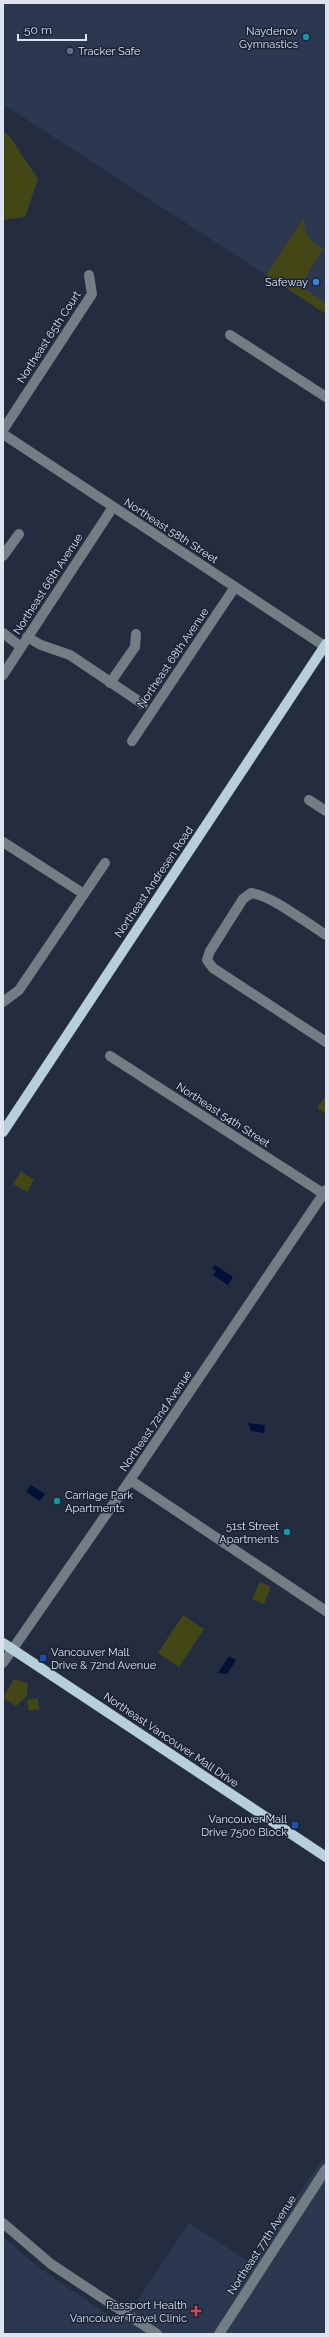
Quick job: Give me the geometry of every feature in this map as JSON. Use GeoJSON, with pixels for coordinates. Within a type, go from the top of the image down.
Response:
{"type":"FeatureCollection","features":[{"type":"Feature","properties":{"kind":"main road","name":"Northeast Andresen Road"},"geometry":{"type":"LineString","coordinates":[[3,1132],[326,646]]}},
{"type":"Feature","properties":{"kind":"main road","name":"Northeast Vancouver Mall Drive"},"geometry":{"type":"LineString","coordinates":[[3,1643],[326,1858]]}},
{"type":"Feature","properties":{"kind":"street","name":"Northeast 65th Court"},"geometry":{"type":"LineString","coordinates":[[3,430],[92,294],[89,275]]}},
{"type":"Feature","properties":{"kind":"street"},"geometry":{"type":"LineString","coordinates":[[230,335],[326,397]]}},
{"type":"Feature","properties":{"kind":"street","name":"Northeast 58th Street"},"geometry":{"type":"LineString","coordinates":[[3,434],[326,646]]}},
{"type":"Feature","properties":{"kind":"street","name":"Northeast 66th Avenue"},"geometry":{"type":"LineString","coordinates":[[3,675],[113,507]]}},
{"type":"Feature","properties":{"kind":"street"},"geometry":{"type":"LineString","coordinates":[[3,556],[19,534]]}},
{"type":"Feature","properties":{"kind":"street","name":"Northeast 68th Avenue"},"geometry":{"type":"LineString","coordinates":[[132,742],[235,587]]}},
{"type":"Feature","properties":{"kind":"street"},"geometry":{"type":"LineString","coordinates":[[3,633],[21,647]]}},
{"type":"Feature","properties":{"kind":"street"},"geometry":{"type":"LineString","coordinates":[[110,683],[135,647],[136,634]]}},
{"type":"Feature","properties":{"kind":"street"},"geometry":{"type":"LineString","coordinates":[[27,637],[42,645],[70,655],[143,704]]}},
{"type":"Feature","properties":{"kind":"street"},"geometry":{"type":"LineString","coordinates":[[309,800],[326,811]]}},
{"type":"Feature","properties":{"kind":"street"},"geometry":{"type":"LineString","coordinates":[[3,842],[84,894]]}},
{"type":"Feature","properties":{"kind":"street"},"geometry":{"type":"LineString","coordinates":[[3,1002],[19,990],[105,863]]}},
{"type":"Feature","properties":{"kind":"street"},"geometry":{"type":"LineString","coordinates":[[326,935],[258,893],[251,893],[246,895],[209,952],[207,960],[213,968],[326,1042]]}},
{"type":"Feature","properties":{"kind":"street","name":"Northeast 54th Street"},"geometry":{"type":"LineString","coordinates":[[110,1056],[325,1192]]}},
{"type":"Feature","properties":{"kind":"street","name":"Northeast 72nd Avenue"},"geometry":{"type":"LineString","coordinates":[[3,1663],[130,1480],[325,1192]]}},
{"type":"Feature","properties":{"kind":"street"},"geometry":{"type":"LineString","coordinates":[[130,1480],[324,1606]]}},
{"type":"Feature","properties":{"kind":"street","name":"Northeast 77th Avenue"},"geometry":{"type":"LineString","coordinates":[[219,2334],[326,2170]]}},
{"type":"Feature","properties":{"kind":"street"},"geometry":{"type":"LineString","coordinates":[[3,2223],[51,2264],[157,2334]]}},
{"type":"Feature","properties":{"kind":"shaded area"},"geometry":{"type":"Polygon","coordinates":[[[3,3],[326,3],[326,314],[3,104],[3,3]]]}},
{"type":"Feature","properties":{"kind":"shaded area"},"geometry":{"type":"Polygon","coordinates":[[[322,2160],[326,2163],[326,2334],[3,2334],[3,2237],[39,2268],[122,2324],[189,2223],[251,2263],[322,2160]]]}},
{"type":"Feature","properties":{"kind":"green space"},"geometry":{"type":"Polygon","coordinates":[[[3,131],[10,137],[38,179],[25,217],[3,220],[3,131]]]}},
{"type":"Feature","properties":{"kind":"green space"},"geometry":{"type":"Polygon","coordinates":[[[304,217],[305,228],[308,236],[323,249],[300,286],[326,303],[326,314],[266,275],[304,217]]]}},
{"type":"Feature","properties":{"kind":"green space"},"geometry":{"type":"Polygon","coordinates":[[[326,1095],[326,1114],[317,1108],[326,1095]]]}},
{"type":"Feature","properties":{"kind":"green space"},"geometry":{"type":"Polygon","coordinates":[[[21,1171],[34,1180],[27,1192],[13,1184],[21,1171]]]}},
{"type":"Feature","properties":{"kind":"green space"},"geometry":{"type":"Polygon","coordinates":[[[260,1582],[271,1587],[264,1604],[252,1599],[260,1582]]]}},
{"type":"Feature","properties":{"kind":"green space"},"geometry":{"type":"Polygon","coordinates":[[[183,1615],[204,1629],[179,1667],[158,1653],[183,1615]]]}},
{"type":"Feature","properties":{"kind":"green space"},"geometry":{"type":"Polygon","coordinates":[[[14,1679],[28,1683],[27,1696],[16,1706],[3,1698],[14,1679]]]}},
{"type":"Feature","properties":{"kind":"green space"},"geometry":{"type":"Polygon","coordinates":[[[38,1698],[39,1709],[29,1711],[27,1700],[38,1698]]]}},
{"type":"Feature","properties":{"kind":"water"},"geometry":{"type":"Polygon","coordinates":[[[215,1265],[233,1277],[228,1285],[213,1275],[216,1271],[212,1269],[215,1265]]]}},
{"type":"Feature","properties":{"kind":"water"},"geometry":{"type":"Polygon","coordinates":[[[248,1423],[265,1425],[264,1433],[251,1431],[248,1423]]]}},
{"type":"Feature","properties":{"kind":"water"},"geometry":{"type":"Polygon","coordinates":[[[31,1485],[45,1494],[40,1501],[26,1492],[31,1485]]]}},
{"type":"Feature","properties":{"kind":"water"},"geometry":{"type":"Polygon","coordinates":[[[229,1656],[236,1660],[227,1674],[218,1673],[229,1656]]]}},
{"type":"Feature","properties":{"kind":"place","name":"Naydenov Gymnastics"},"geometry":{"type":"Point","coordinates":[306,37]}},
{"type":"Feature","properties":{"kind":"place","name":"Tracker Safe"},"geometry":{"type":"Point","coordinates":[70,51]}},
{"type":"Feature","properties":{"kind":"place","name":"Safeway"},"geometry":{"type":"Point","coordinates":[316,282]}},
{"type":"Feature","properties":{"kind":"place","name":"Carriage Park Apartments"},"geometry":{"type":"Point","coordinates":[57,1501]}},
{"type":"Feature","properties":{"kind":"place","name":"51st Street Apartments"},"geometry":{"type":"Point","coordinates":[287,1532]}},
{"type":"Feature","properties":{"kind":"place","name":"Vancouver Mall Drive & 72nd Avenue"},"geometry":{"type":"Point","coordinates":[43,1658]}},
{"type":"Feature","properties":{"kind":"place","name":"Vancouver Mall Drive 7500 Block"},"geometry":{"type":"Point","coordinates":[295,1825]}},
{"type":"Feature","properties":{"kind":"place","name":"Passport Health Vancouver Travel Clinic"},"geometry":{"type":"Point","coordinates":[196,2311]}}]}
